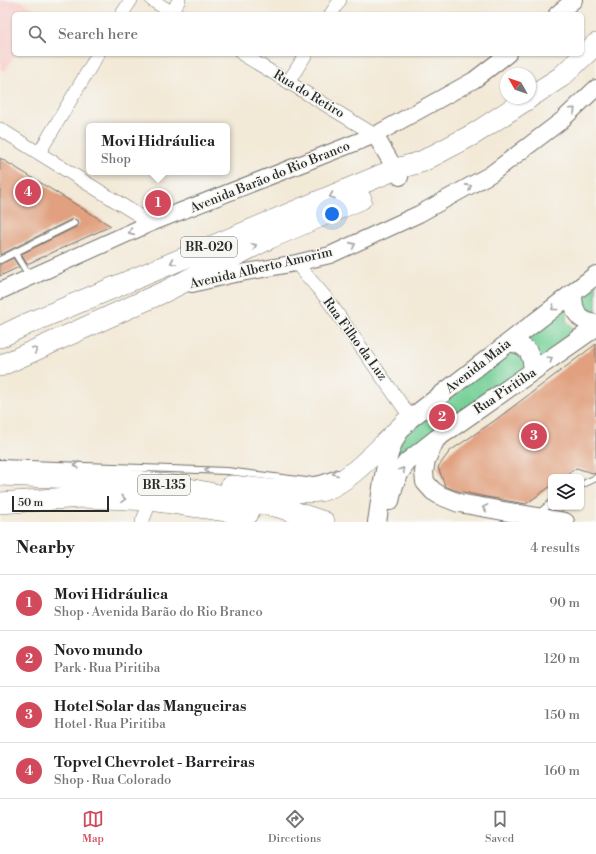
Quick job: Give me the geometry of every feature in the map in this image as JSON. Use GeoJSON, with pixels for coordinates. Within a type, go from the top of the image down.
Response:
{"type":"FeatureCollection","features":[{"type":"Feature","properties":{"kind":"highway"},"geometry":{"type":"LineString","coordinates":[[584,56],[596,44]]}},
{"type":"Feature","properties":{"kind":"highway"},"geometry":{"type":"LineString","coordinates":[[536,94],[562,77],[584,56]]}},
{"type":"Feature","properties":{"kind":"highway"},"geometry":{"type":"LineString","coordinates":[[0,366],[166,291],[270,238],[344,207],[378,190],[398,173],[474,134],[521,104]]}},
{"type":"Feature","properties":{"kind":"highway","name":"BR-020"},"geometry":{"type":"LineString","coordinates":[[0,337],[41,318],[398,173]]}},
{"type":"Feature","properties":{"kind":"highway"},"geometry":{"type":"LineString","coordinates":[[126,480],[296,491],[320,491],[344,480],[409,420]]}},
{"type":"Feature","properties":{"kind":"highway","name":"BR-135"},"geometry":{"type":"LineString","coordinates":[[0,475],[126,480],[169,485],[279,507],[324,522]]}},
{"type":"Feature","properties":{"kind":"highway","name":"BR-135"},"geometry":{"type":"LineString","coordinates":[[0,503],[81,497],[152,500],[295,522]]}},
{"type":"Feature","properties":{"kind":"main road","name":"Avenida Maia"},"geometry":{"type":"LineString","coordinates":[[383,521],[385,476],[391,451],[395,438],[409,420],[596,275]]}},
{"type":"Feature","properties":{"kind":"main road"},"geometry":{"type":"LineString","coordinates":[[573,293],[573,305],[576,313],[582,319],[596,326]]}},
{"type":"Feature","properties":{"kind":"main road","name":"Rua Piritiba"},"geometry":{"type":"LineString","coordinates":[[383,521],[394,485],[407,462],[436,439],[596,326]]}},
{"type":"Feature","properties":{"kind":"main road"},"geometry":{"type":"LineString","coordinates":[[510,342],[519,344],[528,351],[531,357],[533,371]]}},
{"type":"Feature","properties":{"kind":"main road"},"geometry":{"type":"LineString","coordinates":[[436,439],[426,460],[424,472],[425,482],[433,492],[459,503],[565,522]]}},
{"type":"Feature","properties":{"kind":"street"},"geometry":{"type":"LineString","coordinates":[[123,12],[131,0]]}},
{"type":"Feature","properties":{"kind":"street"},"geometry":{"type":"LineString","coordinates":[[152,0],[171,12]]}},
{"type":"Feature","properties":{"kind":"street"},"geometry":{"type":"LineString","coordinates":[[173,12],[179,0]]}},
{"type":"Feature","properties":{"kind":"street"},"geometry":{"type":"LineString","coordinates":[[332,12],[340,0]]}},
{"type":"Feature","properties":{"kind":"street"},"geometry":{"type":"LineString","coordinates":[[559,12],[574,0]]}},
{"type":"Feature","properties":{"kind":"street"},"geometry":{"type":"LineString","coordinates":[[39,152],[97,56]]}},
{"type":"Feature","properties":{"kind":"street","name":"Rua do Retiro"},"geometry":{"type":"LineString","coordinates":[[245,56],[375,135]]}},
{"type":"Feature","properties":{"kind":"street"},"geometry":{"type":"LineString","coordinates":[[288,81],[305,56]]}},
{"type":"Feature","properties":{"kind":"street","name":"Avenida Barão do Rio Branco"},"geometry":{"type":"LineString","coordinates":[[0,291],[151,224],[375,135],[474,80],[505,56]]}},
{"type":"Feature","properties":{"kind":"street","name":"Avenida Alberto Amorim"},"geometry":{"type":"LineString","coordinates":[[166,291],[230,275],[330,255],[419,214],[491,174],[561,121],[596,88]]}},
{"type":"Feature","properties":{"kind":"street"},"geometry":{"type":"LineString","coordinates":[[0,128],[151,224]]}},
{"type":"Feature","properties":{"kind":"street"},"geometry":{"type":"LineString","coordinates":[[375,135],[398,173]]}},
{"type":"Feature","properties":{"kind":"street","name":"Rua Filho da Luz"},"geometry":{"type":"LineString","coordinates":[[296,263],[327,299],[409,420]]}},
{"type":"Feature","properties":{"kind":"street"},"geometry":{"type":"LineString","coordinates":[[142,522],[152,500]]}},
{"type":"Feature","properties":{"kind":"lane"},"geometry":{"type":"LineString","coordinates":[[0,260],[74,223]]}},
{"type":"Feature","properties":{"kind":"lane"},"geometry":{"type":"LineString","coordinates":[[15,253],[30,278]]}},
{"type":"Feature","properties":{"kind":"lane"},"geometry":{"type":"LineString","coordinates":[[350,467],[370,457]]}},
{"type":"Feature","properties":{"kind":"lane"},"geometry":{"type":"LineString","coordinates":[[0,463],[227,471],[306,481],[320,479],[343,470]]}},
{"type":"Feature","properties":{"kind":"lane"},"geometry":{"type":"LineString","coordinates":[[584,484],[596,478]]}},
{"type":"Feature","properties":{"kind":"lane"},"geometry":{"type":"LineString","coordinates":[[536,516],[548,506]]}},
{"type":"Feature","properties":{"kind":"shaded area"},"geometry":{"type":"Polygon","coordinates":[[[0,0],[20,0],[40,12],[12,12],[12,56],[14,56],[5,72],[0,69],[0,0]]]}},
{"type":"Feature","properties":{"kind":"green space"},"geometry":{"type":"Polygon","coordinates":[[[596,284],[596,323],[576,300],[596,284]]]}},
{"type":"Feature","properties":{"kind":"green space"},"geometry":{"type":"Polygon","coordinates":[[[567,304],[566,320],[572,328],[582,331],[538,366],[520,340],[567,304]]]}},
{"type":"Feature","properties":{"kind":"green space"},"geometry":{"type":"Polygon","coordinates":[[[513,349],[521,353],[528,369],[388,470],[408,427],[513,349]]]}},
{"type":"Feature","properties":{"kind":"building"},"geometry":{"type":"Polygon","coordinates":[[[0,158],[111,226],[27,264],[21,254],[76,227],[78,221],[72,219],[0,255],[0,158]]]}},
{"type":"Feature","properties":{"kind":"building"},"geometry":{"type":"Polygon","coordinates":[[[13,258],[19,267],[0,276],[0,264],[13,258]]]}},
{"type":"Feature","properties":{"kind":"building"},"geometry":{"type":"Polygon","coordinates":[[[596,344],[596,474],[576,468],[568,474],[548,474],[548,488],[526,504],[454,490],[445,486],[438,467],[450,451],[494,421],[596,344]]]}},
{"type":"Feature","properties":{"kind":"place","name":"Topvel Chevrolet - Barreiras"},"geometry":{"type":"Point","coordinates":[28,192]}},
{"type":"Feature","properties":{"kind":"place","name":"Movi Hidráulica"},"geometry":{"type":"Point","coordinates":[158,203]}},
{"type":"Feature","properties":{"kind":"place","name":"Novo mundo"},"geometry":{"type":"Point","coordinates":[442,417]}},
{"type":"Feature","properties":{"kind":"place","name":"Hotel Solar das Mangueiras"},"geometry":{"type":"Point","coordinates":[534,436]}}]}
